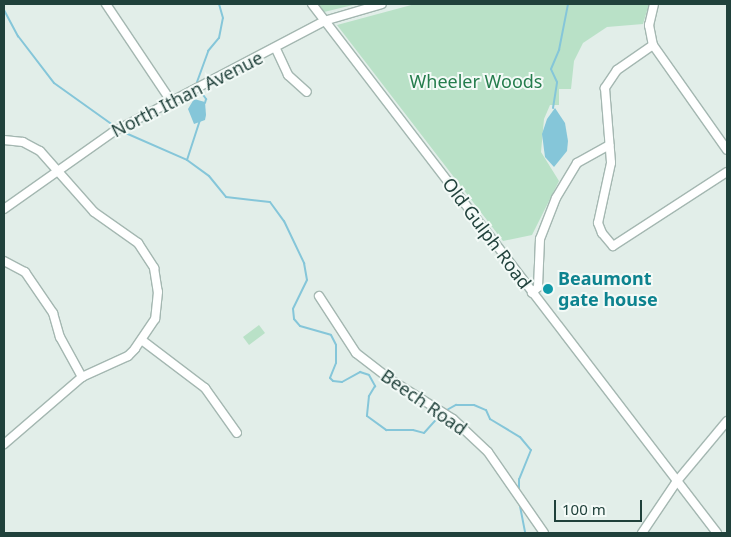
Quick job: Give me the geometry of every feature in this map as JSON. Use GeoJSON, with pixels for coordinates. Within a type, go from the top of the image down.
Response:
{"type":"FeatureCollection","features":[{"type":"Feature","properties":{"kind":"street"},"geometry":{"type":"LineString","coordinates":[[106,4],[171,100]]}},
{"type":"Feature","properties":{"kind":"street","name":"Old Gulph Road"},"geometry":{"type":"LineString","coordinates":[[312,4],[717,533]]}},
{"type":"Feature","properties":{"kind":"street","name":"North Ithan Avenue"},"geometry":{"type":"LineString","coordinates":[[4,209],[56,170],[113,132],[171,100],[276,49],[324,21],[382,4]]}},
{"type":"Feature","properties":{"kind":"street"},"geometry":{"type":"LineString","coordinates":[[654,4],[649,25],[653,45],[727,150]]}},
{"type":"Feature","properties":{"kind":"street"},"geometry":{"type":"LineString","coordinates":[[653,45],[608,80],[605,88],[611,163],[598,224],[613,246],[727,172]]}},
{"type":"Feature","properties":{"kind":"street"},"geometry":{"type":"LineString","coordinates":[[276,49],[288,75],[307,92]]}},
{"type":"Feature","properties":{"kind":"street"},"geometry":{"type":"LineString","coordinates":[[4,140],[32,146],[94,212],[138,243],[148,257],[158,292],[155,318],[143,341],[128,356],[82,377],[4,444]]}},
{"type":"Feature","properties":{"kind":"street"},"geometry":{"type":"LineString","coordinates":[[532,292],[538,287],[540,239],[556,198],[577,163],[609,145]]}},
{"type":"Feature","properties":{"kind":"street"},"geometry":{"type":"LineString","coordinates":[[4,261],[25,272],[53,313],[60,336],[82,377]]}},
{"type":"Feature","properties":{"kind":"street","name":"Beech Road"},"geometry":{"type":"LineString","coordinates":[[319,296],[356,353],[453,418],[488,452],[514,485],[525,506],[544,533]]}},
{"type":"Feature","properties":{"kind":"street"},"geometry":{"type":"LineString","coordinates":[[143,341],[206,388],[237,433]]}},
{"type":"Feature","properties":{"kind":"street"},"geometry":{"type":"LineString","coordinates":[[642,533],[677,481],[727,421]]}},
{"type":"Feature","properties":{"kind":"green space"},"geometry":{"type":"Polygon","coordinates":[[[319,4],[357,4],[324,12],[319,4]]]}},
{"type":"Feature","properties":{"kind":"green space","name":"Wheeler Woods"},"geometry":{"type":"Polygon","coordinates":[[[415,4],[649,4],[643,24],[607,27],[583,43],[574,61],[571,89],[559,89],[559,105],[550,105],[544,119],[541,152],[559,181],[532,235],[503,241],[337,25],[415,4]]]}},
{"type":"Feature","properties":{"kind":"green space"},"geometry":{"type":"Polygon","coordinates":[[[259,325],[265,333],[249,345],[243,337],[259,325]]]}},
{"type":"Feature","properties":{"kind":"water"},"geometry":{"type":"Polygon","coordinates":[[[194,99],[205,102],[206,115],[205,120],[194,124],[188,109],[194,99]]]}},
{"type":"Feature","properties":{"kind":"water"},"geometry":{"type":"Polygon","coordinates":[[[555,108],[565,123],[568,141],[567,151],[554,167],[545,157],[542,134],[547,119],[555,108]]]}},
{"type":"Feature","properties":{"kind":"waterway"},"geometry":{"type":"LineString","coordinates":[[197,82],[208,51],[219,38],[223,18],[219,4]]}},
{"type":"Feature","properties":{"kind":"waterway"},"geometry":{"type":"LineString","coordinates":[[553,108],[557,82],[551,69],[559,50],[568,4]]}},
{"type":"Feature","properties":{"kind":"waterway"},"geometry":{"type":"LineString","coordinates":[[4,10],[18,36],[54,83],[117,128]]}},
{"type":"Feature","properties":{"kind":"waterway"},"geometry":{"type":"LineString","coordinates":[[201,92],[206,99],[205,103]]}},
{"type":"Feature","properties":{"kind":"waterway"},"geometry":{"type":"LineString","coordinates":[[187,160],[200,120]]}},
{"type":"Feature","properties":{"kind":"waterway"},"geometry":{"type":"LineString","coordinates":[[121,131],[187,160],[209,176],[226,197],[270,202],[284,221],[304,263],[307,280],[293,309],[294,319],[300,326],[331,335],[336,345],[336,363],[330,378],[333,381],[342,382],[360,372],[369,375],[375,386],[369,396],[367,416],[386,430],[413,430],[424,433],[441,414]]}},
{"type":"Feature","properties":{"kind":"waterway"},"geometry":{"type":"LineString","coordinates":[[445,411],[456,405],[474,405],[486,410],[490,419],[520,437],[531,450],[519,479],[519,492]]}},
{"type":"Feature","properties":{"kind":"waterway"},"geometry":{"type":"LineString","coordinates":[[519,501],[525,533]]}},
{"type":"Feature","properties":{"kind":"place","name":"Beaumont gate house"},"geometry":{"type":"Point","coordinates":[548,289]}}]}
